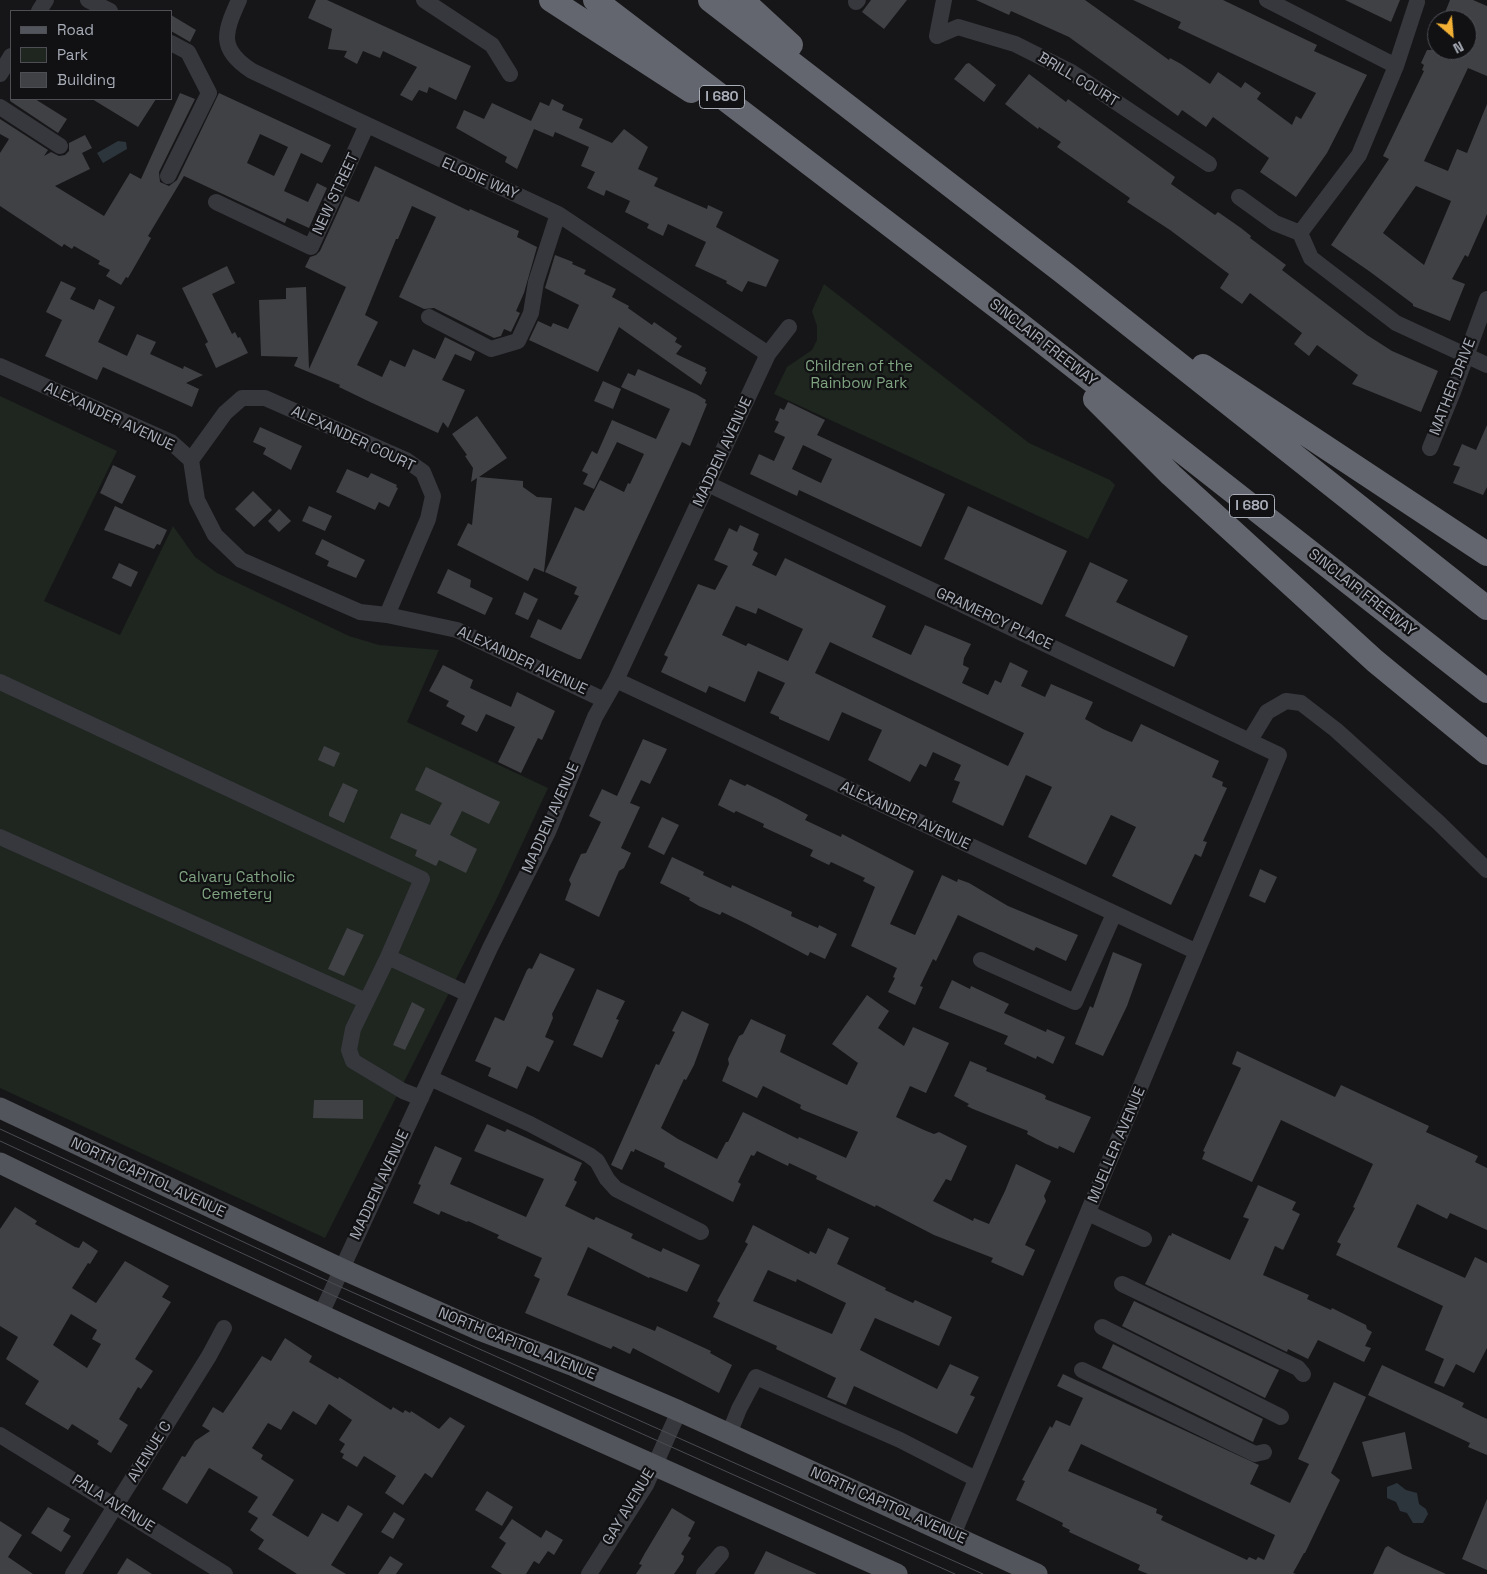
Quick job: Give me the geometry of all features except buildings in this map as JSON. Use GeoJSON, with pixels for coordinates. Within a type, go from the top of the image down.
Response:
{"type":"FeatureCollection","features":[{"type":"Feature","properties":{"kind":"highway"},"geometry":{"type":"LineString","coordinates":[[551,0],[849,194]]}},
{"type":"Feature","properties":{"kind":"highway","name":"SINCLAIR FREEWAY"},"geometry":{"type":"LineString","coordinates":[[595,0],[1017,322],[1487,691]]}},
{"type":"Feature","properties":{"kind":"highway"},"geometry":{"type":"LineString","coordinates":[[710,0],[1064,274],[1487,608]]}},
{"type":"Feature","properties":{"kind":"highway"},"geometry":{"type":"LineString","coordinates":[[742,0],[918,160]]}},
{"type":"Feature","properties":{"kind":"highway"},"geometry":{"type":"LineString","coordinates":[[1064,274],[1487,554]]}},
{"type":"Feature","properties":{"kind":"highway"},"geometry":{"type":"LineString","coordinates":[[1017,322],[1171,475],[1375,661],[1487,753]]}},
{"type":"Feature","properties":{"kind":"main road","name":"NORTH CAPITOL AVENUE"},"geometry":{"type":"LineString","coordinates":[[0,1108],[342,1269],[479,1330],[574,1366],[679,1411],[1037,1574]]}},
{"type":"Feature","properties":{"kind":"main road"},"geometry":{"type":"LineString","coordinates":[[0,1163],[321,1314],[654,1466],[897,1574]]}},
{"type":"Feature","properties":{"kind":"street"},"geometry":{"type":"LineString","coordinates":[[88,0],[108,10]]}},
{"type":"Feature","properties":{"kind":"street","name":"ELODIE WAY"},"geometry":{"type":"LineString","coordinates":[[239,0],[226,28],[227,46],[237,61],[252,71],[366,126],[558,214],[768,354]]}},
{"type":"Feature","properties":{"kind":"street"},"geometry":{"type":"LineString","coordinates":[[424,0],[492,45],[510,74]]}},
{"type":"Feature","properties":{"kind":"street","name":"BRILL COURT"},"geometry":{"type":"LineString","coordinates":[[944,0],[937,36],[958,27],[1015,44],[1071,72],[1209,164]]}},
{"type":"Feature","properties":{"kind":"street"},"geometry":{"type":"LineString","coordinates":[[1267,0],[1396,66]]}},
{"type":"Feature","properties":{"kind":"street"},"geometry":{"type":"LineString","coordinates":[[1300,233],[1358,155],[1396,66],[1417,2]]}},
{"type":"Feature","properties":{"kind":"street"},"geometry":{"type":"LineString","coordinates":[[168,176],[209,93],[188,52],[172,44]]}},
{"type":"Feature","properties":{"kind":"street"},"geometry":{"type":"LineString","coordinates":[[0,74],[10,58]]}},
{"type":"Feature","properties":{"kind":"street"},"geometry":{"type":"LineString","coordinates":[[0,107],[60,146]]}},
{"type":"Feature","properties":{"kind":"street","name":"NEW STREET"},"geometry":{"type":"LineString","coordinates":[[216,202],[311,247],[366,126]]}},
{"type":"Feature","properties":{"kind":"street"},"geometry":{"type":"LineString","coordinates":[[1239,197],[1275,223],[1300,233],[1311,258],[1396,323],[1487,364]]}},
{"type":"Feature","properties":{"kind":"street"},"geometry":{"type":"LineString","coordinates":[[429,317],[491,349],[518,341],[531,313],[536,282],[558,214]]}},
{"type":"Feature","properties":{"kind":"street","name":"MATHER DRIVE"},"geometry":{"type":"LineString","coordinates":[[1430,448],[1487,299]]}},
{"type":"Feature","properties":{"kind":"street","name":"MADDEN AVENUE"},"geometry":{"type":"LineString","coordinates":[[321,1314],[468,994],[548,832],[604,700],[616,680],[768,354],[789,327]]}},
{"type":"Feature","properties":{"kind":"street","name":"ALEXANDER AVENUE"},"geometry":{"type":"LineString","coordinates":[[0,366],[171,442],[191,460],[197,500],[215,535],[241,560],[360,612],[387,614],[458,630],[604,700]]}},
{"type":"Feature","properties":{"kind":"street","name":"ALEXANDER COURT"},"geometry":{"type":"LineString","coordinates":[[191,460],[225,413],[242,398],[265,398],[406,460],[423,472],[433,496],[428,519],[404,570],[387,614]]}},
{"type":"Feature","properties":{"kind":"street","name":"GRAMERCY PLACE"},"geometry":{"type":"LineString","coordinates":[[708,484],[1279,755]]}},
{"type":"Feature","properties":{"kind":"street","name":"ALEXANDER AVENUE"},"geometry":{"type":"LineString","coordinates":[[616,680],[1195,951]]}},
{"type":"Feature","properties":{"kind":"street"},"geometry":{"type":"LineString","coordinates":[[0,682],[422,879],[388,957],[353,1029],[349,1050],[350,1058],[403,1091],[421,1098]]}},
{"type":"Feature","properties":{"kind":"street"},"geometry":{"type":"LineString","coordinates":[[1250,740],[1256,727],[1267,712],[1286,702],[1301,703],[1336,730],[1439,823],[1487,870]]}},
{"type":"Feature","properties":{"kind":"street","name":"MUELLER AVENUE"},"geometry":{"type":"LineString","coordinates":[[952,1535],[1173,1010],[1195,951],[1279,755]]}},
{"type":"Feature","properties":{"kind":"street"},"geometry":{"type":"LineString","coordinates":[[0,837],[366,1001]]}},
{"type":"Feature","properties":{"kind":"street"},"geometry":{"type":"LineString","coordinates":[[980,960],[1075,1002],[1114,914]]}},
{"type":"Feature","properties":{"kind":"street"},"geometry":{"type":"LineString","coordinates":[[388,957],[468,994]]}},
{"type":"Feature","properties":{"kind":"street"},"geometry":{"type":"LineString","coordinates":[[430,1078],[530,1124],[589,1155],[597,1162],[607,1179],[616,1189],[701,1232]]}},
{"type":"Feature","properties":{"kind":"street"},"geometry":{"type":"LineString","coordinates":[[1088,1213],[1144,1239]]}},
{"type":"Feature","properties":{"kind":"street"},"geometry":{"type":"LineString","coordinates":[[1122,1284],[1298,1368],[1303,1374]]}},
{"type":"Feature","properties":{"kind":"street"},"geometry":{"type":"LineString","coordinates":[[1102,1327],[1281,1417]]}},
{"type":"Feature","properties":{"kind":"street","name":"AVENUE C"},"geometry":{"type":"LineString","coordinates":[[74,1574],[209,1356],[224,1328]]}},
{"type":"Feature","properties":{"kind":"street"},"geometry":{"type":"LineString","coordinates":[[1082,1370],[1255,1454],[1264,1452]]}},
{"type":"Feature","properties":{"kind":"street"},"geometry":{"type":"LineString","coordinates":[[728,1434],[756,1377],[900,1440],[976,1478]]}},
{"type":"Feature","properties":{"kind":"street","name":"GAY AVENUE"},"geometry":{"type":"LineString","coordinates":[[588,1574],[646,1485],[679,1411]]}},
{"type":"Feature","properties":{"kind":"street","name":"PALA AVENUE"},"geometry":{"type":"LineString","coordinates":[[0,1434],[225,1574]]}},
{"type":"Feature","properties":{"kind":"street"},"geometry":{"type":"LineString","coordinates":[[704,1574],[721,1554]]}},
{"type":"Feature","properties":{"kind":"green space","name":"Children of the Rainbow Park"},"geometry":{"type":"Polygon","coordinates":[[[824,284],[1029,443],[1110,480],[1115,485],[1088,539],[774,394],[787,367],[812,350],[817,340],[817,326],[812,311],[824,284]]]}},
{"type":"Feature","properties":{"kind":"green space","name":"Calvary Catholic Cemetery"},"geometry":{"type":"Polygon","coordinates":[[[0,396],[117,451],[44,601],[120,635],[173,526],[195,557],[217,573],[349,636],[379,645],[439,650],[407,722],[548,788],[497,898],[325,1238],[0,1088],[0,396]]]}},
{"type":"Feature","properties":{"kind":"shaded area"},"geometry":{"type":"Polygon","coordinates":[[[118,141],[126,142],[127,149],[103,163],[97,153],[118,141]]]}},
{"type":"Feature","properties":{"kind":"shaded area"},"geometry":{"type":"Polygon","coordinates":[[[1397,1483],[1406,1490],[1417,1493],[1419,1504],[1426,1509],[1428,1514],[1423,1523],[1413,1523],[1407,1513],[1400,1511],[1396,1502],[1387,1498],[1387,1487],[1397,1483]]]}},
{"type":"Feature","properties":{"kind":"tram line"},"geometry":{"type":"LineString","coordinates":[[0,1129],[334,1284],[983,1574]]}},
{"type":"Feature","properties":{"kind":"tram line"},"geometry":{"type":"LineString","coordinates":[[0,1141],[330,1294],[955,1574]]}}]}
